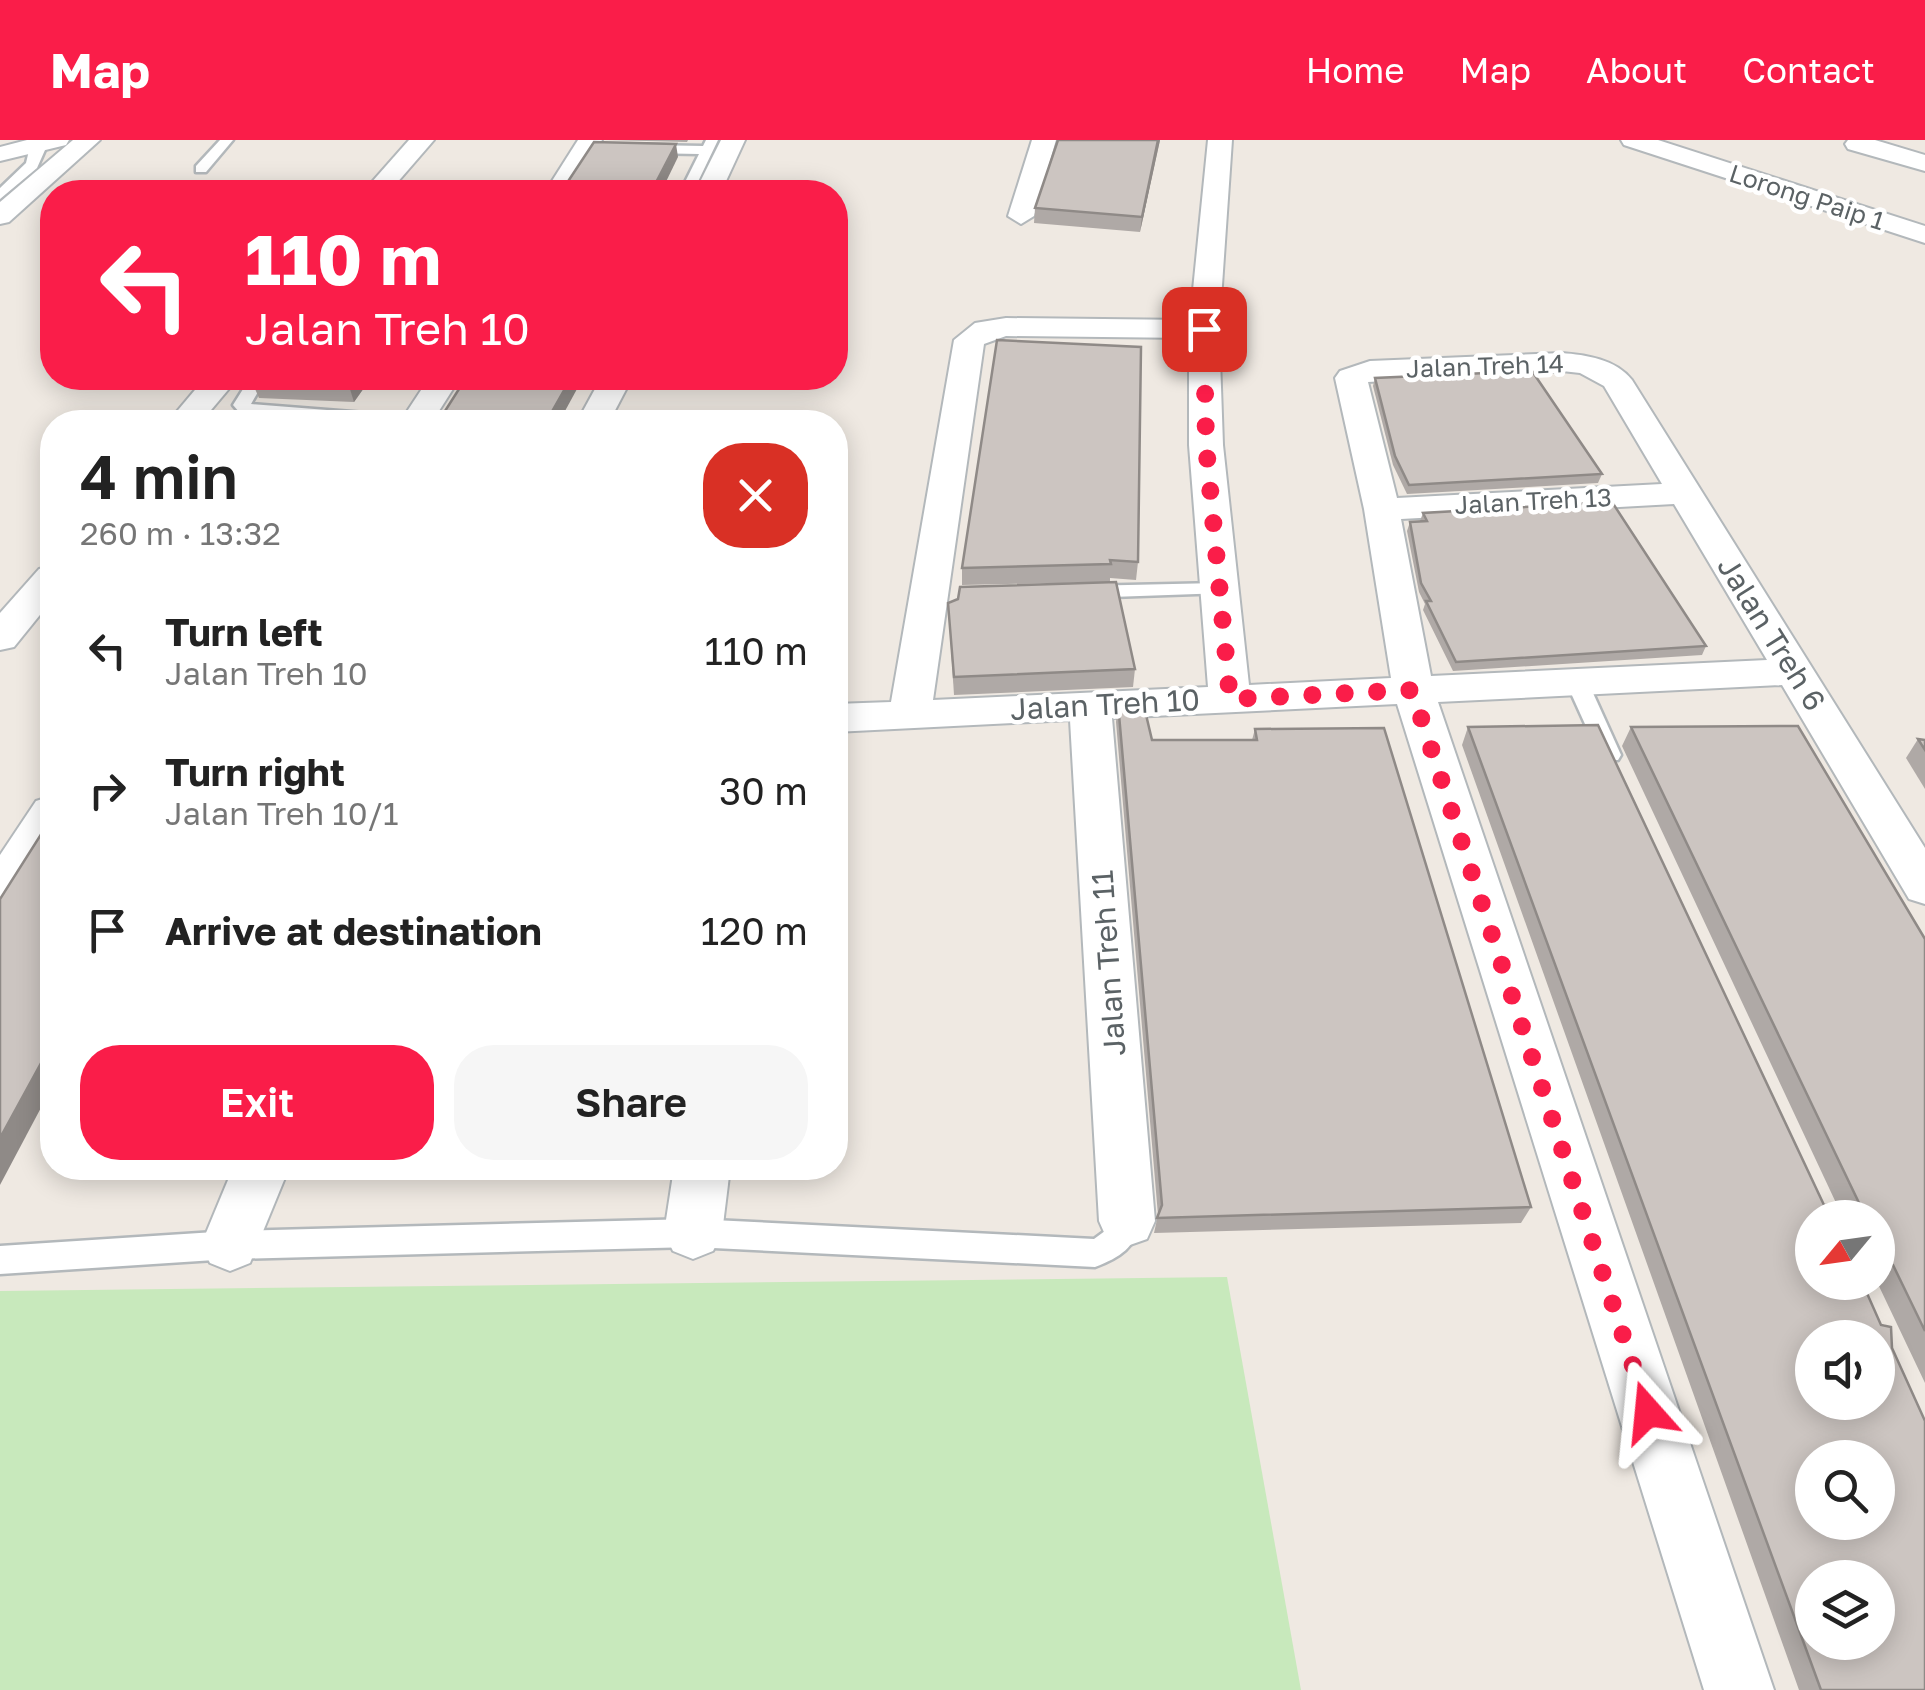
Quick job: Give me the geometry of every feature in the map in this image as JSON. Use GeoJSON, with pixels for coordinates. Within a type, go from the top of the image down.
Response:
{"type":"FeatureCollection","features":[{"type":"Feature","properties":{"kind":"street"},"geometry":{"type":"LineString","coordinates":[[42,180],[88,140]]}},
{"type":"Feature","properties":{"kind":"street"},"geometry":{"type":"LineString","coordinates":[[387,180],[422,140]]}},
{"type":"Feature","properties":{"kind":"street"},"geometry":{"type":"LineString","coordinates":[[714,180],[733,140]]}},
{"type":"Feature","properties":{"kind":"street"},"geometry":{"type":"LineString","coordinates":[[1022,216],[1044,140]]}},
{"type":"Feature","properties":{"kind":"street"},"geometry":{"type":"LineString","coordinates":[[1220,140],[1204,329],[1206,445],[1230,699]]}},
{"type":"Feature","properties":{"kind":"street","name":"Lorong Paip 1"},"geometry":{"type":"LineString","coordinates":[[1633,140],[1925,235]]}},
{"type":"Feature","properties":{"kind":"street"},"geometry":{"type":"LineString","coordinates":[[1854,141],[1925,164]]}},
{"type":"Feature","properties":{"kind":"street"},"geometry":{"type":"LineString","coordinates":[[0,154],[47,142]]}},
{"type":"Feature","properties":{"kind":"street"},"geometry":{"type":"LineString","coordinates":[[567,180],[592,146]]}},
{"type":"Feature","properties":{"kind":"street"},"geometry":{"type":"LineString","coordinates":[[0,216],[40,181]]}},
{"type":"Feature","properties":{"kind":"street"},"geometry":{"type":"LineString","coordinates":[[910,714],[940,596],[969,340],[974,334],[1006,328],[1204,329]]}},
{"type":"Feature","properties":{"kind":"street","name":"Jalan Treh 14"},"geometry":{"type":"LineString","coordinates":[[1382,509],[1351,378],[1370,370],[1562,362],[1588,366],[1616,380]]}},
{"type":"Feature","properties":{"kind":"street","name":"Jalan Treh 6"},"geometry":{"type":"LineString","coordinates":[[1616,380],[1925,887]]}},
{"type":"Feature","properties":{"kind":"street"},"geometry":{"type":"LineString","coordinates":[[194,410],[212,390]]}},
{"type":"Feature","properties":{"kind":"street","name":"Jalan Treh 13"},"geometry":{"type":"LineString","coordinates":[[1382,509],[1684,492]]}},
{"type":"Feature","properties":{"kind":"street"},"geometry":{"type":"LineString","coordinates":[[1382,509],[1412,690],[1739,1690]]}},
{"type":"Feature","properties":{"kind":"street"},"geometry":{"type":"LineString","coordinates":[[0,638],[40,591]]}},
{"type":"Feature","properties":{"kind":"street","name":"Jalan Treh 10"},"geometry":{"type":"LineString","coordinates":[[848,717],[1794,672]]}},
{"type":"Feature","properties":{"kind":"street","name":"Jalan Treh 11"},"geometry":{"type":"LineString","coordinates":[[1090,706],[1127,1221]]}},
{"type":"Feature","properties":{"kind":"street"},"geometry":{"type":"LineString","coordinates":[[0,892],[40,830]]}},
{"type":"Feature","properties":{"kind":"street"},"geometry":{"type":"LineString","coordinates":[[230,1245],[256,1180]]}},
{"type":"Feature","properties":{"kind":"street"},"geometry":{"type":"LineString","coordinates":[[693,1233],[700,1180]]}},
{"type":"Feature","properties":{"kind":"lane"},"geometry":{"type":"LineString","coordinates":[[201,169],[227,140]]}},
{"type":"Feature","properties":{"kind":"lane"},"geometry":{"type":"LineString","coordinates":[[0,195],[32,165],[47,142]]}},
{"type":"Feature","properties":{"kind":"lane"},"geometry":{"type":"LineString","coordinates":[[637,149],[710,145],[693,180]]}},
{"type":"Feature","properties":{"kind":"lane"},"geometry":{"type":"LineString","coordinates":[[249,390],[240,405],[259,410]]}},
{"type":"Feature","properties":{"kind":"lane"},"geometry":{"type":"LineString","coordinates":[[1065,593],[1218,589]]}},
{"type":"Feature","properties":{"kind":"lane"},"geometry":{"type":"LineString","coordinates":[[1576,682],[1618,772]]}},
{"type":"Feature","properties":{"kind":"lane"},"geometry":{"type":"LineString","coordinates":[[0,1260],[230,1245],[693,1233],[1096,1253],[1115,1245],[1124,1234],[1127,1221]]}},
{"type":"Feature","properties":{"kind":"green space"},"geometry":{"type":"Polygon","coordinates":[[[1227,1277],[1301,1690],[0,1690],[0,1291],[1227,1277]]]}},
{"type":"Feature","properties":{"kind":"building"},"geometry":{"type":"Polygon","coordinates":[[[1058,140],[1158,140],[1142,217],[1035,208],[1058,140]]]}},
{"type":"Feature","properties":{"kind":"building"},"geometry":{"type":"Polygon","coordinates":[[[594,142],[676,144],[657,180],[569,180],[594,142]]]}},
{"type":"Feature","properties":{"kind":"building"},"geometry":{"type":"Polygon","coordinates":[[[997,340],[1141,347],[1138,562],[962,568],[997,340]]]}},
{"type":"Feature","properties":{"kind":"building"},"geometry":{"type":"Polygon","coordinates":[[[1532,371],[1602,474],[1409,485],[1395,456],[1375,378],[1532,371]]]}},
{"type":"Feature","properties":{"kind":"building"},"geometry":{"type":"Polygon","coordinates":[[[458,390],[564,390],[553,410],[446,410],[458,390]]]}},
{"type":"Feature","properties":{"kind":"building"},"geometry":{"type":"Polygon","coordinates":[[[1612,502],[1706,646],[1456,662],[1426,601],[1431,601],[1421,583],[1410,522],[1427,521],[1423,513],[1612,502]]]}},
{"type":"Feature","properties":{"kind":"building"},"geometry":{"type":"Polygon","coordinates":[[[1116,582],[1135,669],[954,677],[948,603],[958,599],[960,587],[1116,582]]]}},
{"type":"Feature","properties":{"kind":"building"},"geometry":{"type":"Polygon","coordinates":[[[1143,702],[1152,740],[1257,740],[1255,729],[1384,728],[1531,1207],[1157,1218],[1162,1205],[1118,703],[1143,702]]]}},
{"type":"Feature","properties":{"kind":"building"},"geometry":{"type":"Polygon","coordinates":[[[1598,725],[1822,1200],[1795,1200],[1795,1300],[1870,1300],[1879,1320],[1795,1320],[1795,1420],[1895,1420],[1895,1355],[1925,1421],[1925,1690],[1821,1690],[1810,1660],[1895,1660],[1895,1560],[1795,1560],[1795,1619],[1468,727],[1598,725]]]}},
{"type":"Feature","properties":{"kind":"building"},"geometry":{"type":"Polygon","coordinates":[[[1798,726],[1925,939],[1925,1331],[1895,1269],[1895,1200],[1858,1200],[1631,727],[1798,726]]]}},
{"type":"Feature","properties":{"kind":"building"},"geometry":{"type":"Polygon","coordinates":[[[40,836],[40,1065],[0,1138],[0,899],[40,836]]]}},
{"type":"Feature","properties":{"kind":"route"},"geometry":{"type":"LineString","coordinates":[[1204,329],[1206,445],[1230,699],[1412,690],[1648,1412]]}}]}
